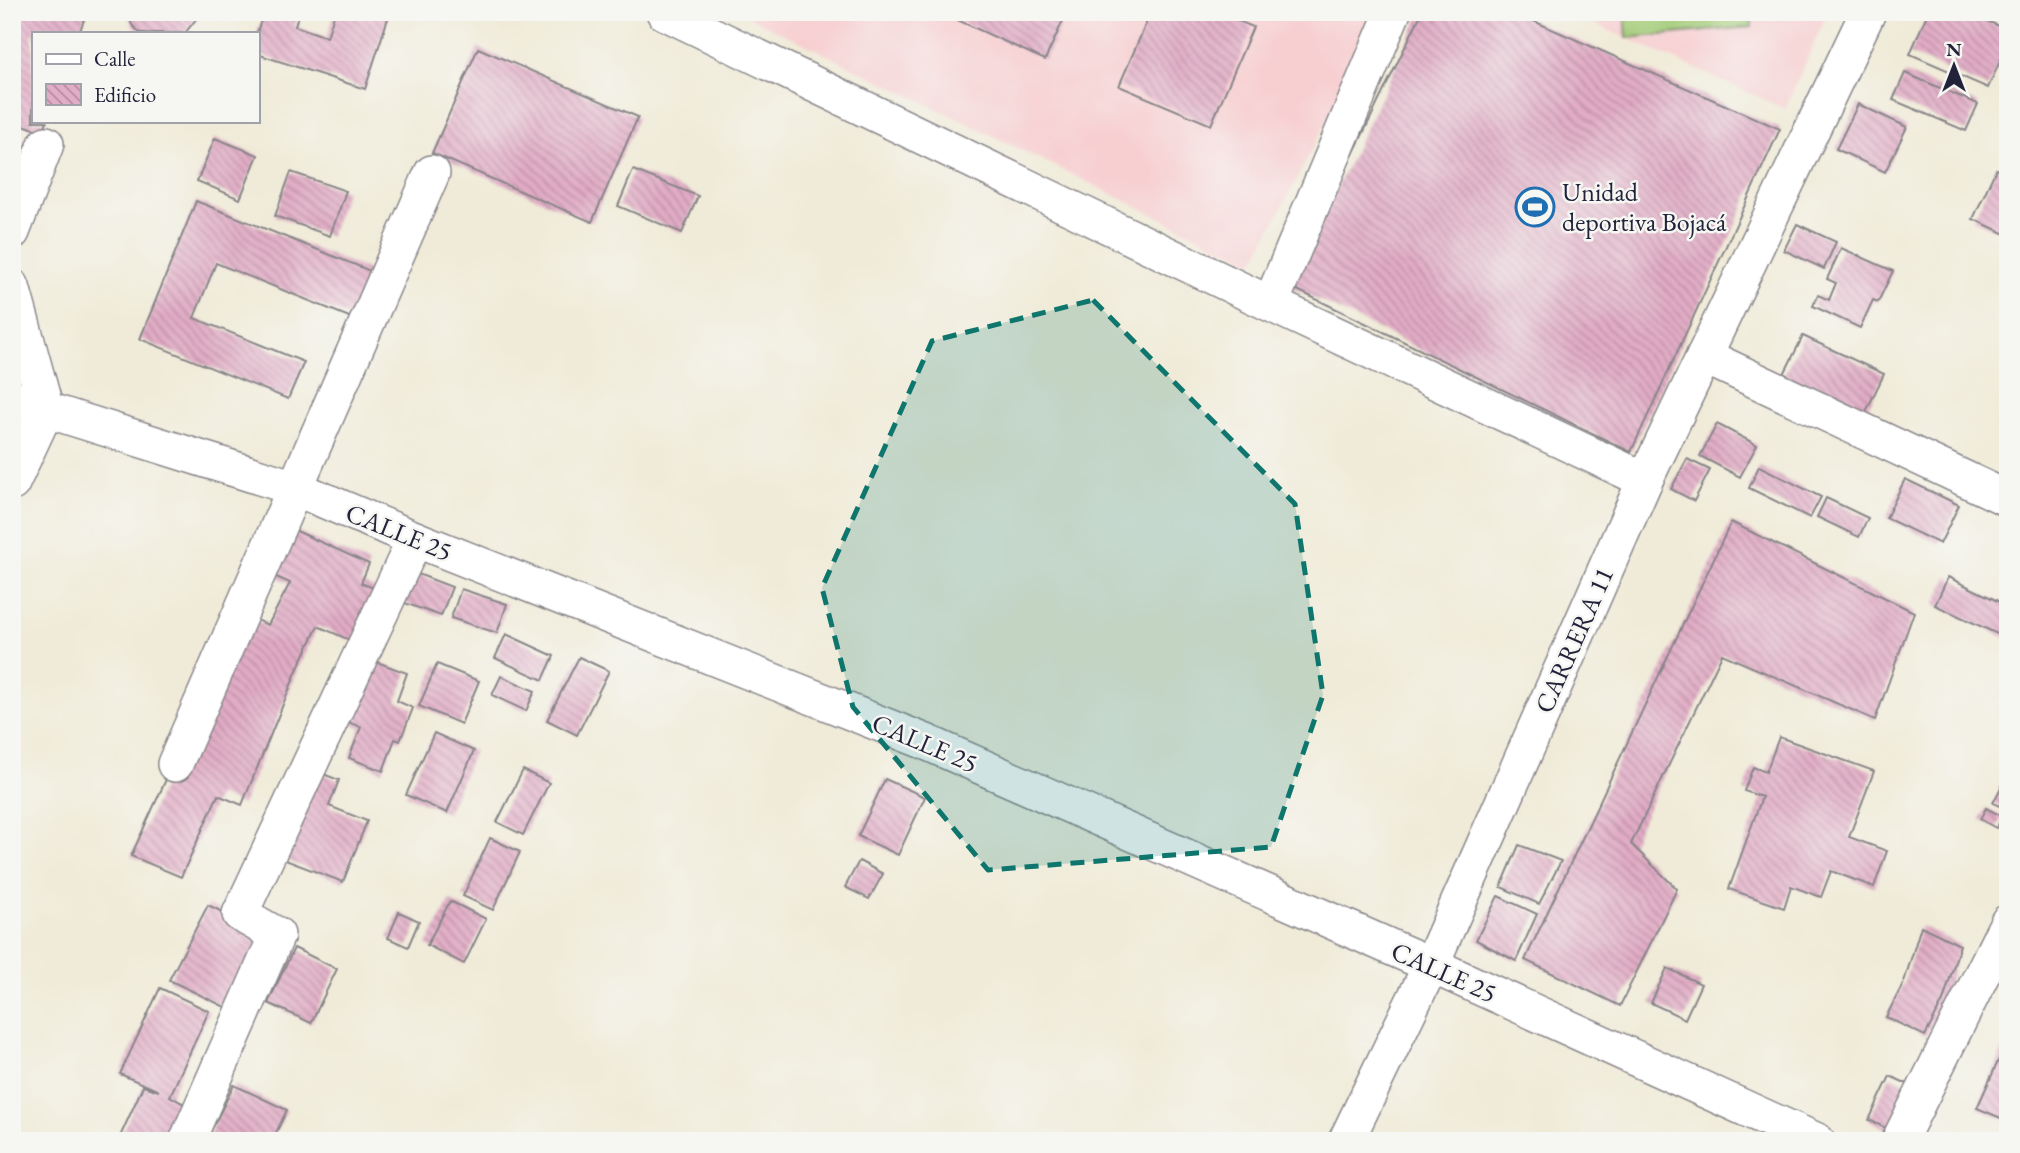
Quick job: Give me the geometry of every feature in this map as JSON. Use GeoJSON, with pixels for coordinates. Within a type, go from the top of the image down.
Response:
{"type":"FeatureCollection","features":[{"type":"Feature","properties":{"kind":"street"},"geometry":{"type":"LineString","coordinates":[[664,12],[1645,480]]}},
{"type":"Feature","properties":{"kind":"street"},"geometry":{"type":"LineString","coordinates":[[1271,303],[1393,12]]}},
{"type":"Feature","properties":{"kind":"street","name":"CARRERA 11"},"geometry":{"type":"LineString","coordinates":[[1346,1141],[1431,965],[1645,480],[1868,12]]}},
{"type":"Feature","properties":{"kind":"street"},"geometry":{"type":"LineString","coordinates":[[12,232],[46,144]]}},
{"type":"Feature","properties":{"kind":"street"},"geometry":{"type":"LineString","coordinates":[[174,764],[432,173]]}},
{"type":"Feature","properties":{"kind":"street"},"geometry":{"type":"LineString","coordinates":[[12,287],[46,410],[12,483]]}},
{"type":"Feature","properties":{"kind":"street"},"geometry":{"type":"LineString","coordinates":[[1704,356],[2008,499]]}},
{"type":"Feature","properties":{"kind":"street","name":"CALLE 25"},"geometry":{"type":"LineString","coordinates":[[12,399],[295,488],[415,539],[926,742],[1431,965],[1817,1141]]}},
{"type":"Feature","properties":{"kind":"street"},"geometry":{"type":"LineString","coordinates":[[187,1141],[277,935],[240,914],[415,539]]}},
{"type":"Feature","properties":{"kind":"street"},"geometry":{"type":"LineString","coordinates":[[1899,1141],[2008,922]]}},
{"type":"Feature","properties":{"kind":"highlighted area"},"geometry":{"type":"Polygon","coordinates":[[[1093,300],[1295,504],[1323,695],[1271,847],[988,870],[853,707],[822,588],[932,341],[1093,300]]]}},
{"type":"Feature","properties":{"kind":"shaded area"},"geometry":{"type":"Polygon","coordinates":[[[739,12],[1384,12],[1253,263],[739,12]]]}},
{"type":"Feature","properties":{"kind":"shaded area"},"geometry":{"type":"Polygon","coordinates":[[[1568,12],[1828,12],[1785,109],[1568,12]]]}},
{"type":"Feature","properties":{"kind":"green space"},"geometry":{"type":"Polygon","coordinates":[[[1625,12],[1751,12],[1752,27],[1627,38],[1625,12]]]}},
{"type":"Feature","properties":{"kind":"building"},"geometry":{"type":"Polygon","coordinates":[[[12,12],[87,12],[79,32],[32,32],[32,122],[47,122],[43,132],[12,121],[12,12]]]}},
{"type":"Feature","properties":{"kind":"building"},"geometry":{"type":"Polygon","coordinates":[[[127,12],[197,12],[197,18],[186,32],[139,32],[132,25],[127,12]]]}},
{"type":"Feature","properties":{"kind":"building"},"geometry":{"type":"Polygon","coordinates":[[[264,12],[299,12],[295,26],[327,37],[335,12],[390,12],[365,89],[259,55],[257,32],[264,12]]]}},
{"type":"Feature","properties":{"kind":"building"},"geometry":{"type":"Polygon","coordinates":[[[953,12],[1067,12],[1045,60],[951,17],[953,12]]]}},
{"type":"Feature","properties":{"kind":"building"},"geometry":{"type":"Polygon","coordinates":[[[1151,12],[1217,12],[1253,27],[1211,125],[1119,86],[1151,12]]]}},
{"type":"Feature","properties":{"kind":"building","name":"Unidad deportiva Bojacá"},"geometry":{"type":"Polygon","coordinates":[[[1422,12],[1513,12],[1780,129],[1631,452],[1289,286],[1422,12]]]}},
{"type":"Feature","properties":{"kind":"building"},"geometry":{"type":"Polygon","coordinates":[[[1928,12],[1967,12],[2008,30],[2008,43],[1988,88],[1910,54],[1928,12]]]}},
{"type":"Feature","properties":{"kind":"building"},"geometry":{"type":"Polygon","coordinates":[[[478,48],[638,117],[592,222],[432,153],[478,48]]]}},
{"type":"Feature","properties":{"kind":"building"},"geometry":{"type":"Polygon","coordinates":[[[1905,73],[1978,104],[1966,131],[1893,100],[1905,73]]]}},
{"type":"Feature","properties":{"kind":"building"},"geometry":{"type":"Polygon","coordinates":[[[1858,104],[1907,127],[1885,172],[1836,149],[1858,104]]]}},
{"type":"Feature","properties":{"kind":"building"},"geometry":{"type":"Polygon","coordinates":[[[215,138],[258,155],[240,199],[197,181],[215,138]]]}},
{"type":"Feature","properties":{"kind":"building"},"geometry":{"type":"Polygon","coordinates":[[[1996,169],[2008,175],[2008,235],[1973,219],[1996,169]]]}},
{"type":"Feature","properties":{"kind":"building"},"geometry":{"type":"Polygon","coordinates":[[[633,170],[698,196],[682,233],[618,206],[633,170]]]}},
{"type":"Feature","properties":{"kind":"building"},"geometry":{"type":"Polygon","coordinates":[[[291,172],[346,191],[330,236],[275,216],[291,172]]]}},
{"type":"Feature","properties":{"kind":"building"},"geometry":{"type":"Polygon","coordinates":[[[196,201],[373,272],[354,319],[216,263],[194,318],[304,362],[288,399],[140,339],[196,201]]]}},
{"type":"Feature","properties":{"kind":"building"},"geometry":{"type":"Polygon","coordinates":[[[1797,224],[1836,242],[1824,269],[1784,250],[1797,224]]]}},
{"type":"Feature","properties":{"kind":"building"},"geometry":{"type":"Polygon","coordinates":[[[1841,248],[1893,271],[1878,302],[1873,300],[1860,328],[1813,306],[1818,295],[1829,300],[1836,283],[1827,279],[1841,248]]]}},
{"type":"Feature","properties":{"kind":"building"},"geometry":{"type":"Polygon","coordinates":[[[1803,336],[1884,374],[1863,418],[1781,380],[1803,336]]]}},
{"type":"Feature","properties":{"kind":"building"},"geometry":{"type":"Polygon","coordinates":[[[1717,424],[1757,445],[1740,477],[1700,456],[1717,424]]]}},
{"type":"Feature","properties":{"kind":"building"},"geometry":{"type":"Polygon","coordinates":[[[1687,459],[1710,470],[1694,501],[1671,489],[1687,459]]]}},
{"type":"Feature","properties":{"kind":"building"},"geometry":{"type":"Polygon","coordinates":[[[1759,466],[1821,497],[1810,518],[1749,488],[1759,466]]]}},
{"type":"Feature","properties":{"kind":"building"},"geometry":{"type":"Polygon","coordinates":[[[1905,479],[1959,505],[1940,544],[1886,518],[1905,479]]]}},
{"type":"Feature","properties":{"kind":"building"},"geometry":{"type":"Polygon","coordinates":[[[1826,498],[1868,518],[1859,537],[1817,517],[1826,498]]]}},
{"type":"Feature","properties":{"kind":"building"},"geometry":{"type":"Polygon","coordinates":[[[268,518],[369,564],[361,583],[378,590],[354,642],[318,626],[297,670],[242,805],[218,795],[181,877],[131,856],[169,773],[227,607],[268,625],[290,583],[247,564],[268,518]]]}},
{"type":"Feature","properties":{"kind":"building"},"geometry":{"type":"Polygon","coordinates":[[[1731,522],[1914,612],[1875,720],[1722,654],[1631,844],[1677,889],[1620,1006],[1525,960],[1731,522]]]}},
{"type":"Feature","properties":{"kind":"building"},"geometry":{"type":"Polygon","coordinates":[[[410,571],[452,587],[441,616],[399,601],[410,571]]]}},
{"type":"Feature","properties":{"kind":"building"},"geometry":{"type":"Polygon","coordinates":[[[1948,577],[2008,606],[2008,639],[1935,605],[1948,577]]]}},
{"type":"Feature","properties":{"kind":"building"},"geometry":{"type":"Polygon","coordinates":[[[461,589],[507,604],[497,633],[451,618],[461,589]]]}},
{"type":"Feature","properties":{"kind":"building"},"geometry":{"type":"Polygon","coordinates":[[[506,634],[554,656],[543,680],[495,658],[506,634]]]}},
{"type":"Feature","properties":{"kind":"building"},"geometry":{"type":"Polygon","coordinates":[[[579,657],[609,671],[577,735],[547,720],[579,657]]]}},
{"type":"Feature","properties":{"kind":"building"},"geometry":{"type":"Polygon","coordinates":[[[369,659],[407,673],[397,701],[413,708],[400,741],[395,739],[383,771],[349,758],[361,727],[340,719],[369,659]]]}},
{"type":"Feature","properties":{"kind":"building"},"geometry":{"type":"Polygon","coordinates":[[[437,664],[479,681],[461,724],[419,706],[437,664]]]}},
{"type":"Feature","properties":{"kind":"building"},"geometry":{"type":"Polygon","coordinates":[[[501,676],[535,691],[526,711],[492,695],[501,676]]]}},
{"type":"Feature","properties":{"kind":"building"},"geometry":{"type":"Polygon","coordinates":[[[434,733],[474,751],[447,813],[406,795],[434,733]]]}},
{"type":"Feature","properties":{"kind":"building"},"geometry":{"type":"Polygon","coordinates":[[[1779,737],[1874,771],[1849,837],[1887,851],[1874,887],[1831,871],[1821,897],[1791,886],[1784,908],[1729,889],[1762,797],[1744,791],[1753,767],[1766,772],[1779,737]]]}},
{"type":"Feature","properties":{"kind":"building"},"geometry":{"type":"Polygon","coordinates":[[[523,770],[549,783],[523,835],[497,822],[523,770]]]}},
{"type":"Feature","properties":{"kind":"building"},"geometry":{"type":"Polygon","coordinates":[[[318,772],[339,780],[329,806],[367,821],[343,882],[280,858],[318,772]]]}},
{"type":"Feature","properties":{"kind":"building"},"geometry":{"type":"Polygon","coordinates":[[[2008,774],[2008,810],[1993,803],[2008,774]]]}},
{"type":"Feature","properties":{"kind":"building"},"geometry":{"type":"Polygon","coordinates":[[[885,779],[925,797],[898,855],[858,836],[885,779]]]}},
{"type":"Feature","properties":{"kind":"building"},"geometry":{"type":"Polygon","coordinates":[[[1986,808],[2003,817],[1996,828],[1980,819],[1986,808]]]}},
{"type":"Feature","properties":{"kind":"building"},"geometry":{"type":"Polygon","coordinates":[[[490,838],[520,852],[493,910],[463,896],[490,838]]]}},
{"type":"Feature","properties":{"kind":"building"},"geometry":{"type":"Polygon","coordinates":[[[1519,845],[1561,861],[1539,904],[1501,887],[1519,845]]]}},
{"type":"Feature","properties":{"kind":"building"},"geometry":{"type":"Polygon","coordinates":[[[859,861],[883,874],[869,899],[845,887],[859,861]]]}},
{"type":"Feature","properties":{"kind":"building"},"geometry":{"type":"Polygon","coordinates":[[[1498,896],[1537,914],[1516,961],[1476,940],[1498,896]]]}},
{"type":"Feature","properties":{"kind":"building"},"geometry":{"type":"Polygon","coordinates":[[[450,901],[486,919],[464,964],[427,945],[450,901]]]}},
{"type":"Feature","properties":{"kind":"building"},"geometry":{"type":"Polygon","coordinates":[[[208,905],[264,932],[227,1008],[169,980],[208,905]]]}},
{"type":"Feature","properties":{"kind":"building"},"geometry":{"type":"Polygon","coordinates":[[[399,912],[419,921],[408,947],[388,938],[399,912]]]}},
{"type":"Feature","properties":{"kind":"building"},"geometry":{"type":"Polygon","coordinates":[[[1921,926],[1960,945],[1943,1001],[1925,1036],[1886,1017],[1904,982],[1921,926]]]}},
{"type":"Feature","properties":{"kind":"building"},"geometry":{"type":"Polygon","coordinates":[[[294,948],[337,969],[311,1023],[268,1003],[294,948]]]}},
{"type":"Feature","properties":{"kind":"building"},"geometry":{"type":"Polygon","coordinates":[[[1667,968],[1701,984],[1685,1019],[1651,1003],[1667,968]]]}},
{"type":"Feature","properties":{"kind":"building"},"geometry":{"type":"Polygon","coordinates":[[[160,988],[209,1011],[170,1096],[189,1107],[174,1141],[118,1141],[143,1086],[159,1091],[120,1074],[160,988]]]}},
{"type":"Feature","properties":{"kind":"building"},"geometry":{"type":"Polygon","coordinates":[[[2004,1048],[2008,1050],[2008,1121],[1977,1108],[2004,1048]]]}},
{"type":"Feature","properties":{"kind":"building"},"geometry":{"type":"Polygon","coordinates":[[[1890,1076],[1921,1090],[1900,1135],[1869,1120],[1890,1076]]]}},
{"type":"Feature","properties":{"kind":"building"},"geometry":{"type":"Polygon","coordinates":[[[234,1085],[287,1110],[272,1141],[206,1141],[234,1085]]]}},
{"type":"Feature","properties":{"kind":"place","name":"Unidad deportiva Bojacá"},"geometry":{"type":"Point","coordinates":[1535,207]}}]}
